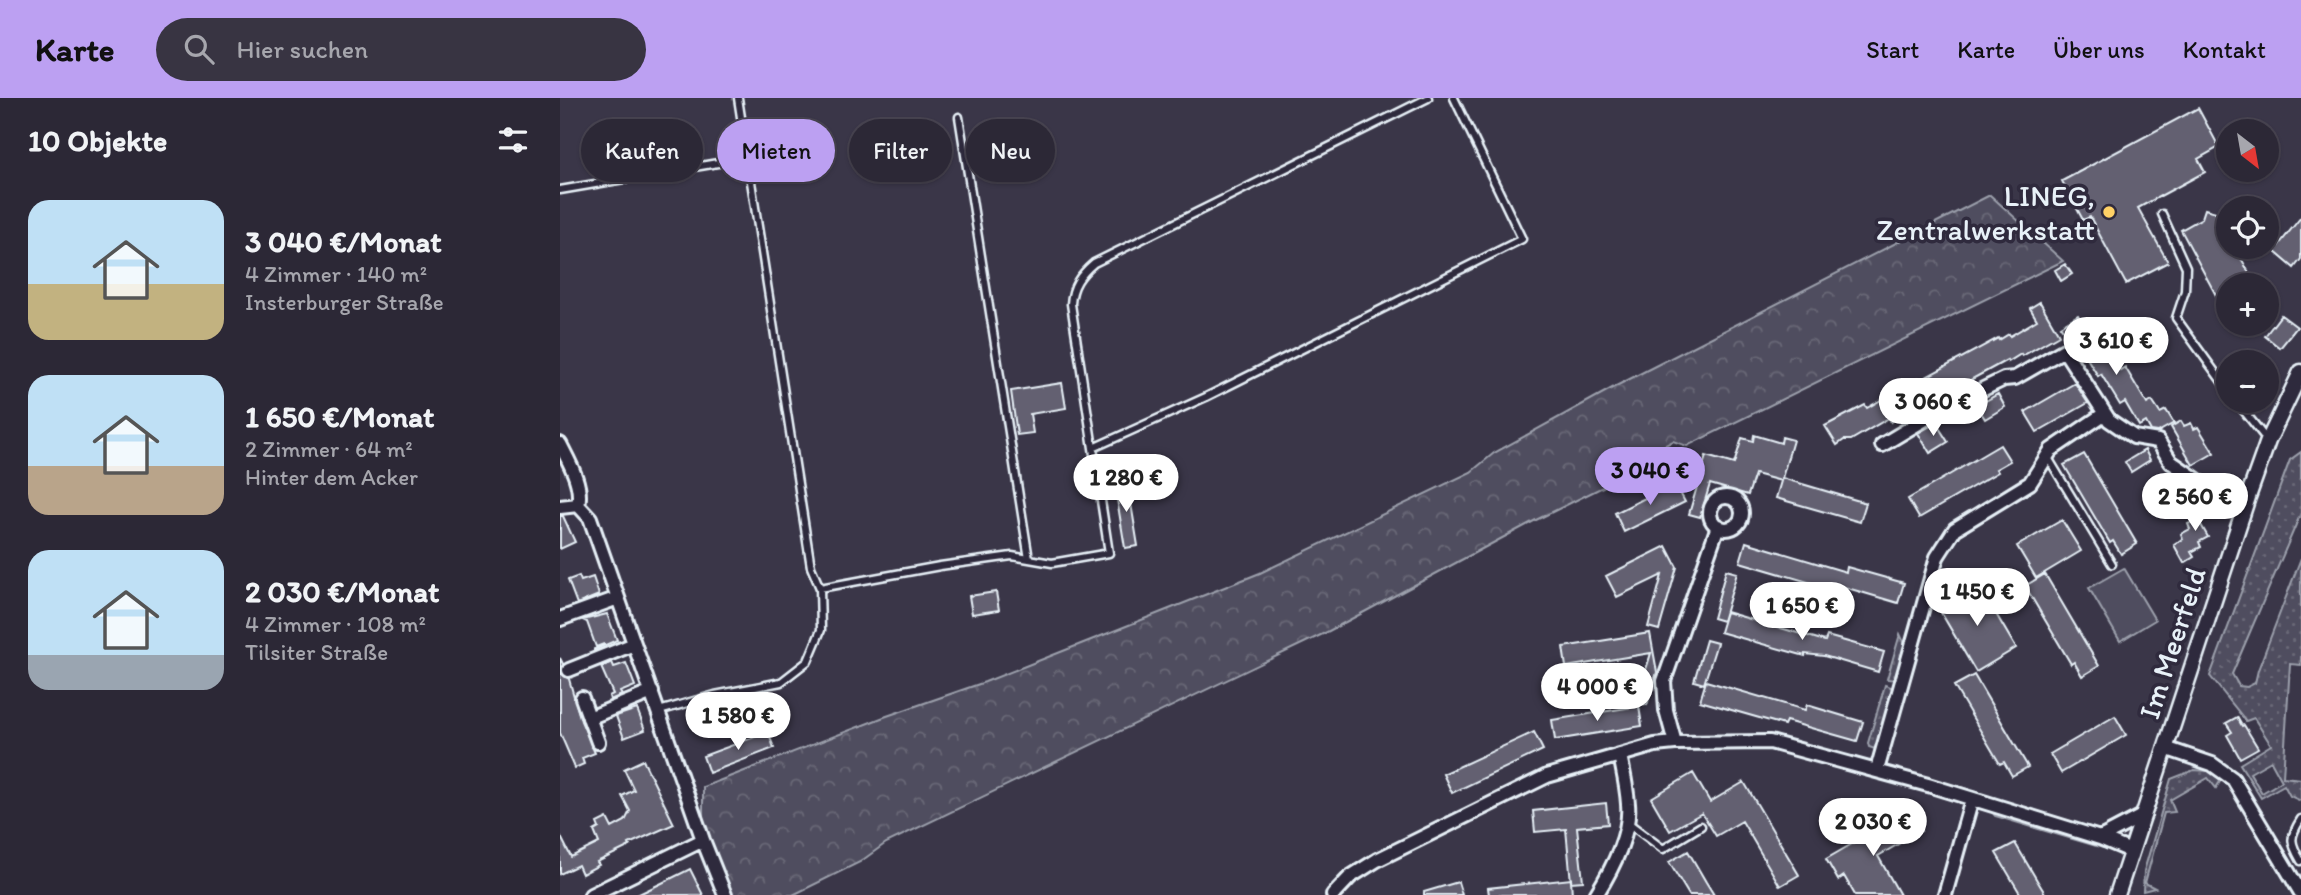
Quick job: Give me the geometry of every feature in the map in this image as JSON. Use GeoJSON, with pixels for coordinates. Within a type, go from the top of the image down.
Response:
{"type":"FeatureCollection","features":[{"type":"Feature","properties":{"kind":"street"},"geometry":{"type":"LineString","coordinates":[[1882,446],[1942,409],[2004,379],[2015,378],[2064,350],[2104,414],[2134,437],[2158,441],[2171,461],[2200,482]]}},
{"type":"Feature","properties":{"kind":"street","name":"Im Meerfeld"},"geometry":{"type":"LineString","coordinates":[[2118,895],[2268,441],[2301,372]]}},
{"type":"Feature","properties":{"kind":"street"},"geometry":{"type":"LineString","coordinates":[[1877,770],[1937,557],[1945,541],[1955,529],[2030,483],[2051,450],[2104,414]]}},
{"type":"Feature","properties":{"kind":"street"},"geometry":{"type":"LineString","coordinates":[[560,444],[575,478],[580,497],[578,505]]}},
{"type":"Feature","properties":{"kind":"street"},"geometry":{"type":"LineString","coordinates":[[560,508],[578,505]]}},
{"type":"Feature","properties":{"kind":"street"},"geometry":{"type":"LineString","coordinates":[[578,505],[590,518],[725,895]]}},
{"type":"Feature","properties":{"kind":"street"},"geometry":{"type":"LineString","coordinates":[[1675,743],[1666,710],[1664,681],[1718,526]]}},
{"type":"Feature","properties":{"kind":"street"},"geometry":{"type":"LineString","coordinates":[[560,620],[618,598]]}},
{"type":"Feature","properties":{"kind":"street"},"geometry":{"type":"LineString","coordinates":[[569,670],[634,644]]}},
{"type":"Feature","properties":{"kind":"street"},"geometry":{"type":"LineString","coordinates":[[589,718],[652,692]]}},
{"type":"Feature","properties":{"kind":"street"},"geometry":{"type":"LineString","coordinates":[[582,698],[598,742]]}},
{"type":"Feature","properties":{"kind":"street"},"geometry":{"type":"LineString","coordinates":[[1333,895],[1350,877],[1377,860],[1547,776],[1655,745],[1675,743],[1770,742],[1877,770],[2100,838],[2131,851]]}},
{"type":"Feature","properties":{"kind":"street"},"geometry":{"type":"LineString","coordinates":[[2165,748],[2212,764],[2233,779],[2301,893]]}},
{"type":"Feature","properties":{"kind":"street"},"geometry":{"type":"LineString","coordinates":[[1596,895],[1610,872],[1623,839],[1629,806],[1619,755]]}},
{"type":"Feature","properties":{"kind":"street"},"geometry":{"type":"LineString","coordinates":[[1945,895],[1972,799]]}},
{"type":"Feature","properties":{"kind":"street"},"geometry":{"type":"LineString","coordinates":[[2100,838],[2144,815]]}},
{"type":"Feature","properties":{"kind":"street"},"geometry":{"type":"LineString","coordinates":[[591,895],[704,840]]}},
{"type":"Feature","properties":{"kind":"lane"},"geometry":{"type":"LineString","coordinates":[[738,98],[741,119]]}},
{"type":"Feature","properties":{"kind":"lane"},"geometry":{"type":"LineString","coordinates":[[820,588],[1012,556],[1052,563],[1109,553],[1071,304],[1072,292],[1084,271],[1094,263],[1429,98]]}},
{"type":"Feature","properties":{"kind":"lane"},"geometry":{"type":"LineString","coordinates":[[1093,448],[1219,391],[1522,239],[1454,98]]}},
{"type":"Feature","properties":{"kind":"lane"},"geometry":{"type":"LineString","coordinates":[[959,117],[1029,559]]}},
{"type":"Feature","properties":{"kind":"lane"},"geometry":{"type":"LineString","coordinates":[[560,190],[717,163]]}},
{"type":"Feature","properties":{"kind":"lane"},"geometry":{"type":"LineString","coordinates":[[659,711],[715,695],[781,682],[808,660],[821,630],[820,588],[811,567],[751,182]]}},
{"type":"Feature","properties":{"kind":"lane"},"geometry":{"type":"LineString","coordinates":[[2162,214],[2186,267],[2185,290],[2176,318],[2216,373]]}},
{"type":"Feature","properties":{"kind":"lane"},"geometry":{"type":"LineString","coordinates":[[2246,413],[2268,441]]}},
{"type":"Feature","properties":{"kind":"lane"},"geometry":{"type":"LineString","coordinates":[[2047,456],[2112,564]]}},
{"type":"Feature","properties":{"kind":"lane"},"geometry":{"type":"LineString","coordinates":[[2301,819],[2291,836],[2292,846],[2301,861]]}},
{"type":"Feature","properties":{"kind":"lane"},"geometry":{"type":"LineString","coordinates":[[1626,821],[1664,849],[1701,826]]}},
{"type":"Feature","properties":{"kind":"green space"},"geometry":{"type":"Polygon","coordinates":[[[1990,195],[2063,261],[1687,446],[1673,441],[1611,473],[1615,481],[1534,521],[1327,632],[886,843],[860,862],[793,895],[725,895],[703,840],[703,787],[884,717],[985,682],[1260,573],[1471,472],[1494,453],[1616,386],[1990,195]]]}},
{"type":"Feature","properties":{"kind":"green space"},"geometry":{"type":"Polygon","coordinates":[[[2301,452],[2301,513],[2232,674],[2239,686],[2247,687],[2255,683],[2301,558],[2301,665],[2290,664],[2283,777],[2301,779],[2301,801],[2290,796],[2284,785],[2261,798],[2240,764],[2271,745],[2254,718],[2246,721],[2210,676],[2290,460],[2301,452]],[[2271,761],[2250,773],[2262,793],[2282,781],[2271,761]]]}},
{"type":"Feature","properties":{"kind":"green space"},"geometry":{"type":"Polygon","coordinates":[[[2124,568],[2155,620],[2120,641],[2089,588],[2124,568]]]}},
{"type":"Feature","properties":{"kind":"green space"},"geometry":{"type":"Polygon","coordinates":[[[1900,634],[1906,647],[1896,680],[1887,679],[1900,634]]]}},
{"type":"Feature","properties":{"kind":"green space"},"geometry":{"type":"Polygon","coordinates":[[[1885,685],[1891,687],[1894,692],[1875,749],[1869,747],[1868,743],[1885,685]]]}},
{"type":"Feature","properties":{"kind":"green space"},"geometry":{"type":"Polygon","coordinates":[[[2194,770],[2208,771],[2221,780],[2216,788],[2208,778],[2170,800],[2175,812],[2164,813],[2145,883],[2155,888],[2143,891],[2144,871],[2171,779],[2194,770]]]}},
{"type":"Feature","properties":{"kind":"green space"},"geometry":{"type":"Polygon","coordinates":[[[1992,812],[2108,847],[2103,848],[1995,816],[1992,812]]]}},
{"type":"Feature","properties":{"kind":"building","name":"LINEG, Zentralwerkstatt"},"geometry":{"type":"Polygon","coordinates":[[[2198,108],[2216,141],[2216,149],[2198,159],[2205,172],[2138,208],[2168,262],[2126,284],[2090,217],[2083,220],[2062,181],[2198,108]]]}},
{"type":"Feature","properties":{"kind":"building"},"geometry":{"type":"Polygon","coordinates":[[[2205,209],[2216,212],[2216,259],[2242,259],[2249,273],[2216,273],[2216,295],[2181,230],[2202,218],[2205,209]]]}},
{"type":"Feature","properties":{"kind":"building"},"geometry":{"type":"Polygon","coordinates":[[[2301,217],[2301,259],[2294,268],[2279,255],[2279,245],[2301,217]]]}},
{"type":"Feature","properties":{"kind":"building"},"geometry":{"type":"Polygon","coordinates":[[[2065,264],[2072,274],[2061,281],[2055,270],[2065,264]]]}},
{"type":"Feature","properties":{"kind":"building"},"geometry":{"type":"Polygon","coordinates":[[[2040,302],[2059,335],[1943,395],[1941,393],[1891,422],[1889,418],[1837,445],[1825,426],[1865,405],[1867,408],[1998,338],[1999,340],[2009,334],[2010,336],[2037,320],[2030,308],[2040,302]]]}},
{"type":"Feature","properties":{"kind":"building"},"geometry":{"type":"Polygon","coordinates":[[[2078,315],[2091,333],[2095,331],[2115,365],[2117,364],[2120,370],[2125,367],[2147,404],[2152,401],[2160,413],[2166,410],[2174,423],[2158,432],[2151,431],[2146,422],[2139,426],[2125,402],[2120,405],[2077,342],[2073,344],[2060,326],[2078,315]]]}},
{"type":"Feature","properties":{"kind":"building"},"geometry":{"type":"Polygon","coordinates":[[[2281,315],[2297,327],[2280,348],[2265,336],[2279,336],[2281,315]]]}},
{"type":"Feature","properties":{"kind":"building"},"geometry":{"type":"Polygon","coordinates":[[[1062,383],[1066,408],[1030,414],[1033,433],[1017,435],[1011,391],[1062,383]]]}},
{"type":"Feature","properties":{"kind":"building"},"geometry":{"type":"Polygon","coordinates":[[[2075,383],[2088,403],[2037,432],[2025,412],[2075,383]]]}},
{"type":"Feature","properties":{"kind":"building"},"geometry":{"type":"Polygon","coordinates":[[[1998,394],[2005,407],[1985,419],[1977,406],[1998,394]]]}},
{"type":"Feature","properties":{"kind":"building"},"geometry":{"type":"Polygon","coordinates":[[[2181,421],[2184,426],[2191,423],[2194,429],[2198,427],[2214,453],[2193,465],[2171,427],[2181,421]]]}},
{"type":"Feature","properties":{"kind":"building"},"geometry":{"type":"Polygon","coordinates":[[[1936,423],[1948,442],[1930,453],[1918,433],[1936,423]]]}},
{"type":"Feature","properties":{"kind":"building"},"geometry":{"type":"Polygon","coordinates":[[[1754,435],[1781,443],[1782,437],[1793,440],[1782,478],[1866,503],[1860,522],[1776,498],[1781,481],[1755,474],[1748,495],[1710,484],[1700,517],[1689,514],[1706,456],[1734,464],[1742,438],[1753,441],[1754,435]]]}},
{"type":"Feature","properties":{"kind":"building"},"geometry":{"type":"Polygon","coordinates":[[[2000,445],[2010,461],[1996,469],[1998,472],[1919,518],[1908,499],[2000,445]]]}},
{"type":"Feature","properties":{"kind":"building"},"geometry":{"type":"Polygon","coordinates":[[[2145,450],[2150,460],[2131,472],[2125,462],[2145,450]]]}},
{"type":"Feature","properties":{"kind":"building"},"geometry":{"type":"Polygon","coordinates":[[[2084,454],[2137,544],[2121,554],[2113,541],[2110,543],[2064,465],[2084,454]]]}},
{"type":"Feature","properties":{"kind":"building"},"geometry":{"type":"Polygon","coordinates":[[[2173,476],[2184,495],[2154,512],[2144,493],[2173,476]]]}},
{"type":"Feature","properties":{"kind":"building"},"geometry":{"type":"Polygon","coordinates":[[[1127,479],[1138,546],[1125,548],[1114,481],[1127,479]]]}},
{"type":"Feature","properties":{"kind":"building"},"geometry":{"type":"Polygon","coordinates":[[[1675,483],[1685,502],[1624,532],[1615,513],[1675,483]]]}},
{"type":"Feature","properties":{"kind":"building"},"geometry":{"type":"Polygon","coordinates":[[[2215,501],[2221,510],[2200,523],[2208,537],[2199,542],[2201,547],[2191,552],[2194,557],[2184,563],[2174,545],[2183,539],[2181,534],[2190,529],[2188,524],[2198,519],[2194,513],[2215,501]]]}},
{"type":"Feature","properties":{"kind":"building"},"geometry":{"type":"Polygon","coordinates":[[[560,516],[563,516],[575,542],[560,549],[560,516]]]}},
{"type":"Feature","properties":{"kind":"building"},"geometry":{"type":"Polygon","coordinates":[[[2062,520],[2081,551],[2036,578],[2017,546],[2062,520]]]}},
{"type":"Feature","properties":{"kind":"building"},"geometry":{"type":"Polygon","coordinates":[[[1746,542],[1846,572],[1847,567],[1904,583],[1898,603],[1844,587],[1826,584],[1825,587],[1740,562],[1746,542]]]}},
{"type":"Feature","properties":{"kind":"building"},"geometry":{"type":"Polygon","coordinates":[[[1666,546],[1677,567],[1659,630],[1648,627],[1662,575],[1617,597],[1606,576],[1666,546]]]}},
{"type":"Feature","properties":{"kind":"building"},"geometry":{"type":"Polygon","coordinates":[[[1726,570],[1737,573],[1723,621],[1713,618],[1726,570]]]}},
{"type":"Feature","properties":{"kind":"building"},"geometry":{"type":"Polygon","coordinates":[[[2045,574],[2099,666],[2082,676],[2074,662],[2071,664],[2025,586],[2045,574]]]}},
{"type":"Feature","properties":{"kind":"building"},"geometry":{"type":"Polygon","coordinates":[[[579,576],[581,581],[593,577],[599,595],[577,604],[568,580],[579,576]]]}},
{"type":"Feature","properties":{"kind":"building"},"geometry":{"type":"Polygon","coordinates":[[[1979,585],[2016,648],[1976,672],[1939,609],[1979,585]]]}},
{"type":"Feature","properties":{"kind":"building"},"geometry":{"type":"Polygon","coordinates":[[[996,592],[999,610],[972,614],[969,596],[996,592]]]}},
{"type":"Feature","properties":{"kind":"building"},"geometry":{"type":"Polygon","coordinates":[[[1726,612],[1825,641],[1827,636],[1884,652],[1878,672],[1824,656],[1805,656],[1720,632],[1726,612]]]}},
{"type":"Feature","properties":{"kind":"building"},"geometry":{"type":"Polygon","coordinates":[[[607,614],[617,640],[594,650],[604,644],[596,647],[587,622],[583,620],[607,614]]]}},
{"type":"Feature","properties":{"kind":"building"},"geometry":{"type":"Polygon","coordinates":[[[1650,633],[1657,672],[1647,705],[1636,702],[1651,653],[1566,667],[1563,647],[1650,633]]]}},
{"type":"Feature","properties":{"kind":"building"},"geometry":{"type":"Polygon","coordinates":[[[1706,640],[1717,643],[1704,684],[1694,681],[1706,640]]]}},
{"type":"Feature","properties":{"kind":"building"},"geometry":{"type":"Polygon","coordinates":[[[560,658],[563,664],[561,673],[569,679],[581,721],[595,753],[582,758],[584,764],[575,768],[560,733],[560,658]]]}},
{"type":"Feature","properties":{"kind":"building"},"geometry":{"type":"Polygon","coordinates":[[[612,662],[614,667],[626,663],[635,686],[610,700],[609,696],[613,694],[601,667],[612,662]]]}},
{"type":"Feature","properties":{"kind":"building"},"geometry":{"type":"Polygon","coordinates":[[[1974,675],[2028,767],[2012,776],[2004,762],[2000,764],[1954,686],[1974,675]]]}},
{"type":"Feature","properties":{"kind":"building"},"geometry":{"type":"Polygon","coordinates":[[[1706,681],[1805,710],[1807,705],[1863,722],[1857,741],[1786,721],[1784,725],[1700,701],[1706,681]]]}},
{"type":"Feature","properties":{"kind":"building"},"geometry":{"type":"Polygon","coordinates":[[[1639,706],[1642,726],[1555,740],[1552,720],[1639,706]]]}},
{"type":"Feature","properties":{"kind":"building"},"geometry":{"type":"Polygon","coordinates":[[[637,709],[645,730],[624,738],[616,716],[637,709]]]}},
{"type":"Feature","properties":{"kind":"building"},"geometry":{"type":"Polygon","coordinates":[[[2115,716],[2126,735],[2061,773],[2050,754],[2115,716]]]}},
{"type":"Feature","properties":{"kind":"building"},"geometry":{"type":"Polygon","coordinates":[[[2237,717],[2258,748],[2240,758],[2227,735],[2232,732],[2226,723],[2237,717]]]}},
{"type":"Feature","properties":{"kind":"building"},"geometry":{"type":"Polygon","coordinates":[[[768,732],[774,748],[709,773],[703,756],[768,732]]]}},
{"type":"Feature","properties":{"kind":"building"},"geometry":{"type":"Polygon","coordinates":[[[1534,732],[1543,750],[1452,793],[1443,774],[1534,732]]]}},
{"type":"Feature","properties":{"kind":"building"},"geometry":{"type":"Polygon","coordinates":[[[643,760],[674,824],[629,844],[630,846],[597,862],[599,865],[582,874],[578,865],[560,874],[560,835],[571,857],[599,843],[594,831],[599,828],[597,823],[607,818],[612,828],[625,821],[630,811],[622,796],[634,790],[624,769],[643,760]]]}},
{"type":"Feature","properties":{"kind":"building"},"geometry":{"type":"Polygon","coordinates":[[[1693,773],[1710,802],[1744,782],[1799,875],[1780,886],[1742,821],[1716,836],[1702,813],[1670,831],[1651,798],[1693,773]]]}},
{"type":"Feature","properties":{"kind":"building"},"geometry":{"type":"Polygon","coordinates":[[[1606,803],[1608,824],[1577,827],[1583,881],[1571,882],[1566,829],[1535,832],[1533,811],[1606,803]]]}},
{"type":"Feature","properties":{"kind":"building"},"geometry":{"type":"Polygon","coordinates":[[[1909,811],[1921,831],[1878,856],[1900,895],[1855,895],[1844,876],[1838,880],[1826,859],[1909,811]]]}},
{"type":"Feature","properties":{"kind":"building"},"geometry":{"type":"Polygon","coordinates":[[[2015,843],[2046,895],[2021,895],[1996,853],[2015,843]]]}},
{"type":"Feature","properties":{"kind":"building"},"geometry":{"type":"Polygon","coordinates":[[[1688,851],[1714,895],[1689,895],[1669,862],[1688,851]]]}},
{"type":"Feature","properties":{"kind":"building"},"geometry":{"type":"Polygon","coordinates":[[[690,869],[703,895],[637,895],[662,883],[690,869]]]}},
{"type":"Feature","properties":{"kind":"building"},"geometry":{"type":"Polygon","coordinates":[[[1571,879],[1572,895],[1489,895],[1488,888],[1571,879]]]}},
{"type":"Feature","properties":{"kind":"building"},"geometry":{"type":"Polygon","coordinates":[[[1458,882],[1462,895],[1424,895],[1424,892],[1458,882]]]}},
{"type":"Feature","properties":{"kind":"place","name":"LINEG, Zentralwerkstatt"},"geometry":{"type":"Point","coordinates":[2109,212]}}]}
